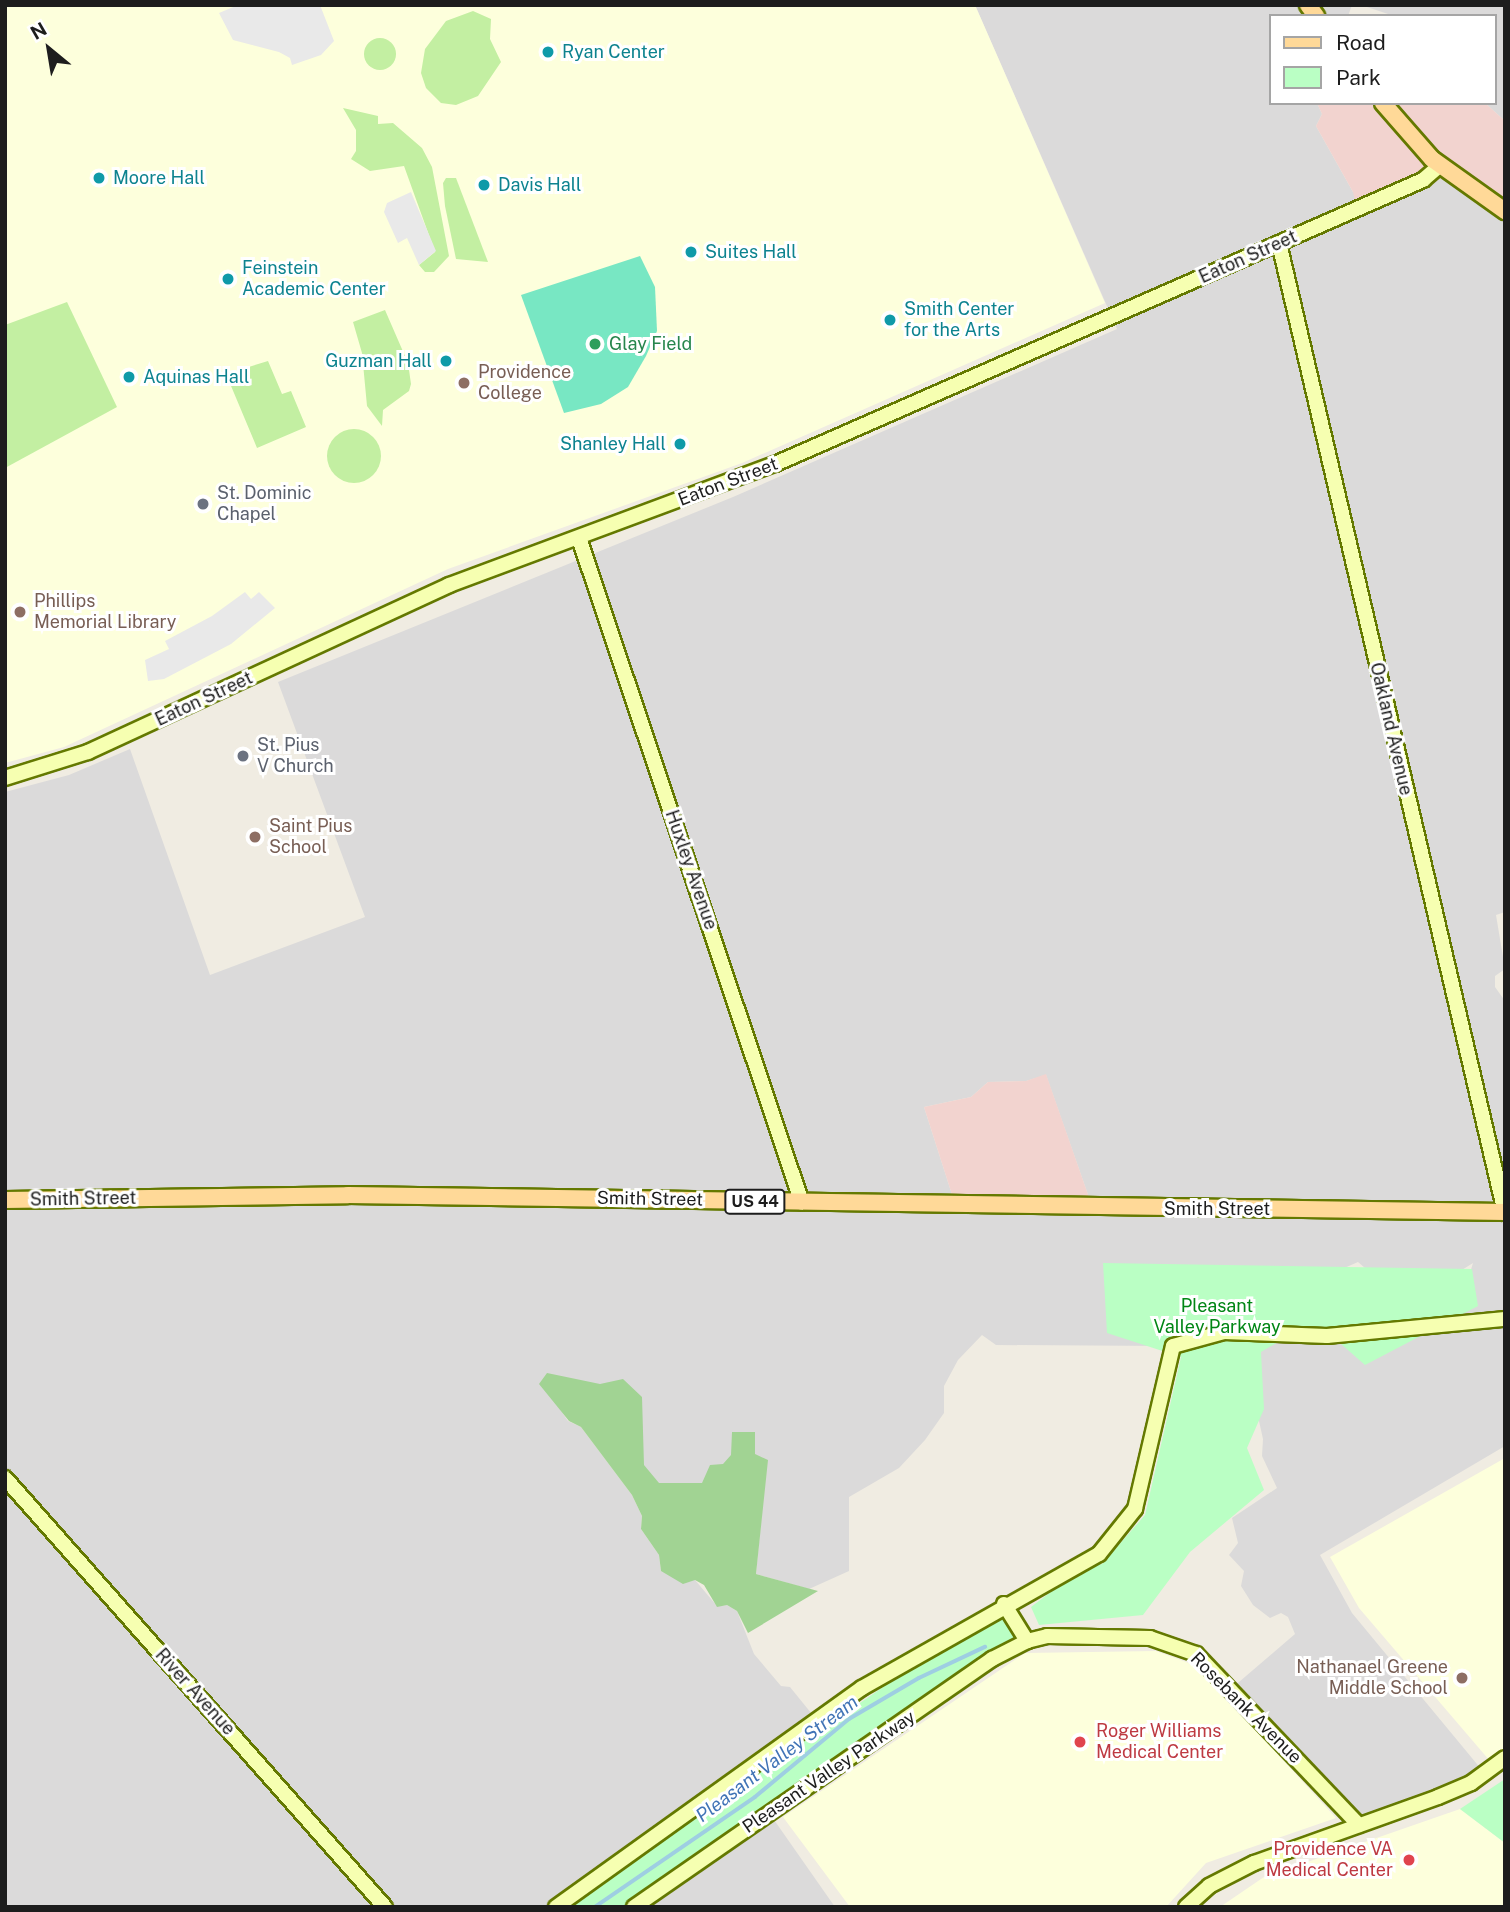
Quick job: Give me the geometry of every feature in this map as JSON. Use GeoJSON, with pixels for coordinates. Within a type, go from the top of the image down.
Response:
{"type":"FeatureCollection","features":[{"type":"Feature","properties":{"kind":"main road"},"geometry":{"type":"LineString","coordinates":[[1385,105],[1440,165],[1505,211]]}},
{"type":"Feature","properties":{"kind":"main road","name":"Smith Street"},"geometry":{"type":"LineString","coordinates":[[5,1200],[361,1195],[1505,1213]]}},
{"type":"Feature","properties":{"kind":"street","name":"Eaton Street"},"geometry":{"type":"LineString","coordinates":[[5,778],[77,757],[435,591],[775,464],[1423,180],[1440,165]]}},
{"type":"Feature","properties":{"kind":"street","name":"Oakland Avenue"},"geometry":{"type":"LineString","coordinates":[[1279,243],[1505,1213]]}},
{"type":"Feature","properties":{"kind":"street","name":"Huxley Avenue"},"geometry":{"type":"LineString","coordinates":[[579,538],[802,1203]]}},
{"type":"Feature","properties":{"kind":"street"},"geometry":{"type":"LineString","coordinates":[[556,1907],[862,1688],[1004,1604],[1100,1554],[1135,1509],[1173,1346],[1224,1332],[1327,1336],[1505,1319]]}},
{"type":"Feature","properties":{"kind":"street","name":"River Avenue"},"geometry":{"type":"LineString","coordinates":[[5,1478],[385,1907]]}},
{"type":"Feature","properties":{"kind":"street"},"geometry":{"type":"LineString","coordinates":[[1004,1604],[1027,1641]]}},
{"type":"Feature","properties":{"kind":"street","name":"Rosebank Avenue"},"geometry":{"type":"LineString","coordinates":[[1027,1641],[1047,1636],[1150,1638],[1184,1647],[1220,1677],[1359,1825]]}},
{"type":"Feature","properties":{"kind":"street","name":"Pleasant Valley Parkway"},"geometry":{"type":"LineString","coordinates":[[634,1907],[992,1660],[1027,1641]]}},
{"type":"Feature","properties":{"kind":"street"},"geometry":{"type":"LineString","coordinates":[[1186,1907],[1209,1886],[1236,1871],[1471,1783],[1505,1758]]}},
{"type":"Feature","properties":{"kind":"shaded area","name":"Providence College"},"geometry":{"type":"Polygon","coordinates":[[[5,5],[975,5],[1105,303],[742,463],[448,569],[64,747],[5,763],[5,5]]]}},
{"type":"Feature","properties":{"kind":"shaded area"},"geometry":{"type":"Polygon","coordinates":[[[238,5],[320,5],[334,41],[321,55],[292,65],[290,58],[279,52],[233,40],[219,13],[238,5]]]}},
{"type":"Feature","properties":{"kind":"shaded area"},"geometry":{"type":"Polygon","coordinates":[[[975,5],[1352,5],[1349,14],[1268,14],[1268,105],[1318,105],[1322,114],[1316,126],[1353,192],[1449,173],[1505,210],[1505,912],[1496,915],[1505,969],[1495,976],[1495,987],[1505,1001],[1505,1446],[1320,1555],[1352,1613],[1486,1775],[1363,1829],[1232,1688],[1295,1634],[1288,1617],[1281,1613],[1270,1618],[1253,1605],[1241,1586],[1244,1571],[1229,1555],[1238,1543],[1232,1518],[1277,1488],[1262,1456],[1263,1439],[1239,1331],[1469,1276],[1473,1263],[1449,1278],[1378,1279],[1358,1262],[1166,1346],[996,1345],[982,1335],[958,1360],[944,1386],[944,1413],[925,1440],[899,1468],[849,1497],[849,1571],[809,1589],[756,1574],[762,1512],[682,1568],[556,1375],[551,1396],[568,1421],[581,1427],[632,1495],[642,1516],[641,1529],[659,1555],[661,1571],[695,1580],[717,1606],[727,1605],[737,1611],[754,1654],[781,1686],[790,1687],[820,1724],[564,1907],[5,1907],[5,792],[69,775],[130,749],[210,975],[365,917],[278,682],[733,497],[1117,329],[975,5]],[[1046,1075],[1026,1081],[988,1082],[971,1097],[924,1107],[955,1204],[1093,1209],[1046,1075]]]}},
{"type":"Feature","properties":{"kind":"shaded area"},"geometry":{"type":"Polygon","coordinates":[[[1361,5],[1505,5],[1505,121],[1487,105],[1496,105],[1496,14],[1388,14],[1361,5]]]}},
{"type":"Feature","properties":{"kind":"shaded area"},"geometry":{"type":"Polygon","coordinates":[[[1318,105],[1487,105],[1505,121],[1505,210],[1449,173],[1426,188],[1358,214],[1353,192],[1316,126],[1322,114],[1318,105]]]}},
{"type":"Feature","properties":{"kind":"shaded area"},"geometry":{"type":"Polygon","coordinates":[[[411,192],[436,251],[419,265],[407,238],[398,243],[384,212],[387,203],[411,192]]]}},
{"type":"Feature","properties":{"kind":"shaded area"},"geometry":{"type":"Polygon","coordinates":[[[245,592],[251,599],[259,592],[275,608],[231,644],[164,679],[148,681],[145,660],[169,649],[165,641],[212,616],[245,592]]]}},
{"type":"Feature","properties":{"kind":"shaded area"},"geometry":{"type":"Polygon","coordinates":[[[1046,1074],[1093,1209],[955,1204],[924,1107],[971,1097],[988,1082],[1026,1081],[1046,1074]]]}},
{"type":"Feature","properties":{"kind":"shaded area","name":"Nathanael Greene Middle School"},"geometry":{"type":"Polygon","coordinates":[[[1505,1458],[1505,1749],[1490,1761],[1359,1608],[1330,1557],[1505,1458]]]}},
{"type":"Feature","properties":{"kind":"shaded area","name":"Roger Williams Medical Center"},"geometry":{"type":"Polygon","coordinates":[[[1156,1651],[1197,1666],[1336,1818],[1206,1863],[1166,1907],[850,1907],[783,1817],[1025,1653],[1156,1651]]]}},
{"type":"Feature","properties":{"kind":"shaded area","name":"Providence VA Medical Center"},"geometry":{"type":"Polygon","coordinates":[[[1460,1809],[1505,1843],[1505,1907],[1220,1907],[1264,1877],[1460,1809]]]}},
{"type":"Feature","properties":{"kind":"shaded area"},"geometry":{"type":"Polygon","coordinates":[[[772,1817],[835,1907],[639,1907],[772,1817]]]}},
{"type":"Feature","properties":{"kind":"green space"},"geometry":{"type":"Polygon","coordinates":[[[473,11],[491,19],[490,39],[501,62],[478,96],[456,105],[441,103],[426,88],[421,73],[425,49],[446,21],[473,11]]]}},
{"type":"Feature","properties":{"kind":"green space"},"geometry":{"type":"Polygon","coordinates":[[[380,38],[391,43],[396,54],[391,65],[380,70],[369,65],[364,54],[369,43],[380,38]]]}},
{"type":"Feature","properties":{"kind":"green space"},"geometry":{"type":"Polygon","coordinates":[[[343,108],[378,116],[378,124],[393,123],[422,148],[432,167],[449,256],[434,272],[425,272],[419,265],[435,252],[404,166],[370,171],[351,159],[356,151],[356,130],[343,108]]]}},
{"type":"Feature","properties":{"kind":"green space"},"geometry":{"type":"Polygon","coordinates":[[[446,178],[456,178],[488,262],[456,259],[445,206],[443,183],[446,178]]]}},
{"type":"Feature","properties":{"kind":"green space","name":"Glay Field"},"geometry":{"type":"Polygon","coordinates":[[[640,256],[655,287],[657,331],[646,356],[628,387],[601,404],[564,413],[521,295],[640,256]]]}},
{"type":"Feature","properties":{"kind":"green space"},"geometry":{"type":"Polygon","coordinates":[[[67,302],[117,407],[5,468],[5,325],[67,302]]]}},
{"type":"Feature","properties":{"kind":"green space"},"geometry":{"type":"Polygon","coordinates":[[[385,310],[408,363],[411,384],[409,391],[383,410],[382,426],[367,406],[362,353],[353,322],[385,310]]]}},
{"type":"Feature","properties":{"kind":"green space"},"geometry":{"type":"Polygon","coordinates":[[[268,361],[282,394],[291,391],[306,427],[257,448],[226,374],[268,361]]]}},
{"type":"Feature","properties":{"kind":"green space"},"geometry":{"type":"Polygon","coordinates":[[[354,429],[373,437],[381,456],[373,475],[354,483],[335,475],[327,456],[335,437],[354,429]]]}},
{"type":"Feature","properties":{"kind":"green space","name":"Pleasant Valley Parkway"},"geometry":{"type":"Polygon","coordinates":[[[1103,1263],[1472,1269],[1478,1306],[1365,1365],[1332,1336],[1292,1334],[1261,1352],[1264,1409],[1247,1448],[1264,1490],[1190,1552],[1143,1615],[1039,1625],[1031,1607],[1081,1569],[1102,1564],[1145,1515],[1181,1357],[1107,1333],[1103,1263]]]}},
{"type":"Feature","properties":{"kind":"green space"},"geometry":{"type":"Polygon","coordinates":[[[547,1373],[600,1384],[623,1379],[642,1397],[644,1465],[659,1483],[702,1483],[710,1465],[723,1464],[731,1455],[732,1432],[755,1432],[755,1454],[768,1460],[756,1574],[818,1591],[748,1633],[737,1611],[727,1605],[717,1607],[704,1585],[695,1580],[683,1584],[661,1571],[659,1555],[641,1529],[642,1516],[632,1495],[581,1427],[569,1421],[539,1384],[547,1373]]]}},
{"type":"Feature","properties":{"kind":"green space"},"geometry":{"type":"Polygon","coordinates":[[[1004,1604],[1018,1645],[639,1907],[563,1907],[1004,1604]]]}},
{"type":"Feature","properties":{"kind":"green space"},"geometry":{"type":"Polygon","coordinates":[[[1505,1779],[1505,1843],[1460,1809],[1505,1779]]]}},
{"type":"Feature","properties":{"kind":"waterway","name":"Pleasant Valley Stream"},"geometry":{"type":"LineString","coordinates":[[595,1907],[755,1797],[849,1719],[919,1678],[985,1647]]}},
{"type":"Feature","properties":{"kind":"place","name":"Ryan Center"},"geometry":{"type":"Point","coordinates":[548,52]}},
{"type":"Feature","properties":{"kind":"place","name":"Moore Hall"},"geometry":{"type":"Point","coordinates":[99,178]}},
{"type":"Feature","properties":{"kind":"place","name":"Davis Hall"},"geometry":{"type":"Point","coordinates":[484,185]}},
{"type":"Feature","properties":{"kind":"place","name":"Suites Hall"},"geometry":{"type":"Point","coordinates":[691,252]}},
{"type":"Feature","properties":{"kind":"place","name":"Feinstein Academic Center"},"geometry":{"type":"Point","coordinates":[228,279]}},
{"type":"Feature","properties":{"kind":"place","name":"Smith Center for the Arts"},"geometry":{"type":"Point","coordinates":[890,320]}},
{"type":"Feature","properties":{"kind":"place","name":"Glay Field"},"geometry":{"type":"Point","coordinates":[595,344]}},
{"type":"Feature","properties":{"kind":"place","name":"Guzman Hall"},"geometry":{"type":"Point","coordinates":[446,361]}},
{"type":"Feature","properties":{"kind":"place","name":"Aquinas Hall"},"geometry":{"type":"Point","coordinates":[129,377]}},
{"type":"Feature","properties":{"kind":"place","name":"Providence College"},"geometry":{"type":"Point","coordinates":[464,383]}},
{"type":"Feature","properties":{"kind":"place","name":"Shanley Hall"},"geometry":{"type":"Point","coordinates":[680,444]}},
{"type":"Feature","properties":{"kind":"place","name":"St. Dominic Chapel"},"geometry":{"type":"Point","coordinates":[203,504]}},
{"type":"Feature","properties":{"kind":"place","name":"Phillips Memorial Library"},"geometry":{"type":"Point","coordinates":[20,612]}},
{"type":"Feature","properties":{"kind":"place","name":"St. Pius V Church"},"geometry":{"type":"Point","coordinates":[243,756]}},
{"type":"Feature","properties":{"kind":"place","name":"Saint Pius School"},"geometry":{"type":"Point","coordinates":[255,837]}},
{"type":"Feature","properties":{"kind":"place","name":"Nathanael Greene Middle School"},"geometry":{"type":"Point","coordinates":[1462,1678]}},
{"type":"Feature","properties":{"kind":"place","name":"Roger Williams Medical Center"},"geometry":{"type":"Point","coordinates":[1080,1742]}},
{"type":"Feature","properties":{"kind":"place","name":"Providence VA Medical Center"},"geometry":{"type":"Point","coordinates":[1409,1860]}}]}
